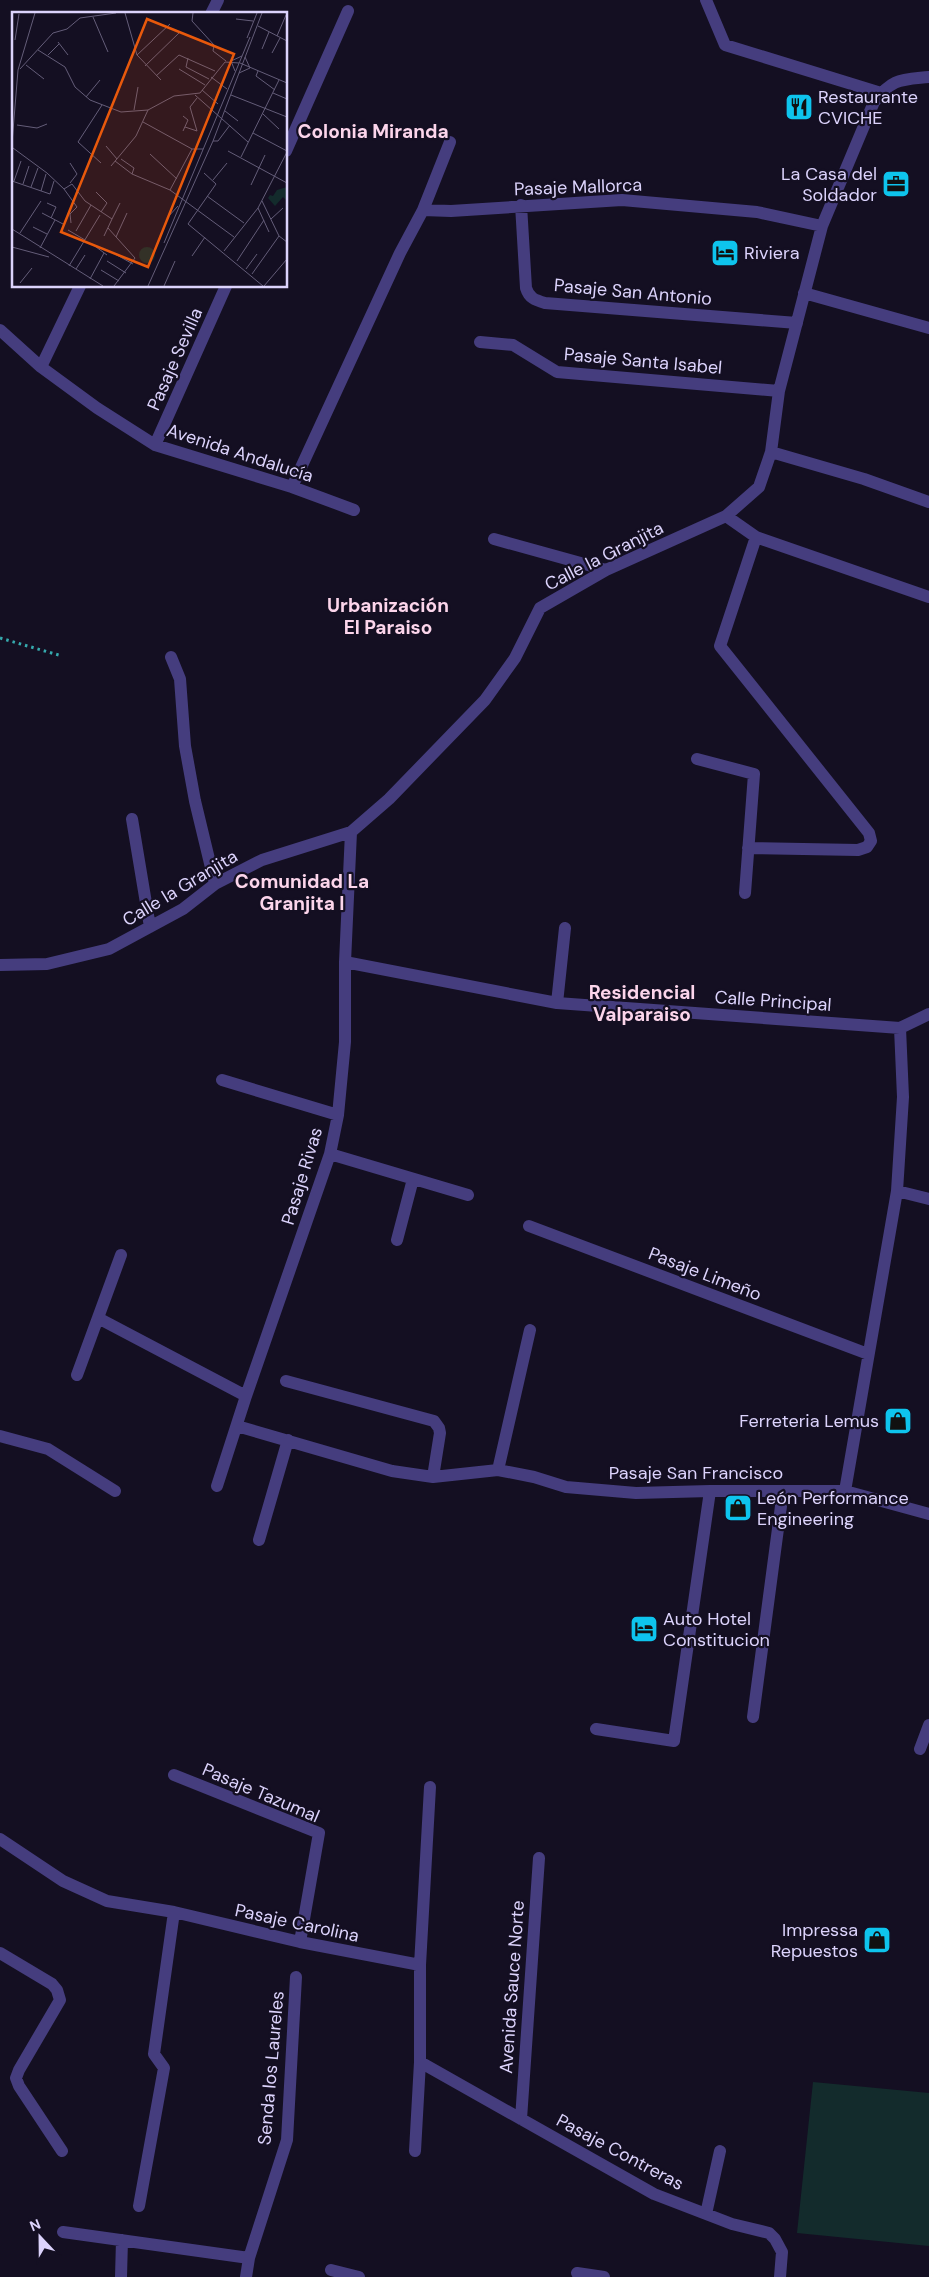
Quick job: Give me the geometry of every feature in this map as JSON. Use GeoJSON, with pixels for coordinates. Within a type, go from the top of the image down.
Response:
{"type":"FeatureCollection","features":[{"type":"Feature","properties":{"kind":"street"},"geometry":{"type":"LineString","coordinates":[[212,12],[218,0]]}},
{"type":"Feature","properties":{"kind":"street"},"geometry":{"type":"LineString","coordinates":[[706,0],[725,46],[881,93]]}},
{"type":"Feature","properties":{"kind":"street"},"geometry":{"type":"LineString","coordinates":[[288,146],[348,11]]}},
{"type":"Feature","properties":{"kind":"street","name":"Calle la Granjita"},"geometry":{"type":"LineString","coordinates":[[0,965],[47,964],[109,949],[183,909],[215,884],[262,860],[351,832],[395,792],[485,700],[515,658],[540,608],[606,570],[726,516],[759,486],[770,452],[779,391],[822,226],[874,102],[881,93],[897,80],[929,77]]}},
{"type":"Feature","properties":{"kind":"street"},"geometry":{"type":"LineString","coordinates":[[292,487],[379,298],[423,210],[450,142]]}},
{"type":"Feature","properties":{"kind":"street","name":"Pasaje Mallorca"},"geometry":{"type":"LineString","coordinates":[[423,210],[451,212],[521,205],[622,200],[757,212],[822,226]]}},
{"type":"Feature","properties":{"kind":"street","name":"Pasaje San Antonio"},"geometry":{"type":"LineString","coordinates":[[521,205],[526,288],[528,295],[534,299],[545,303],[797,323]]}},
{"type":"Feature","properties":{"kind":"street"},"geometry":{"type":"LineString","coordinates":[[42,367],[79,288]]}},
{"type":"Feature","properties":{"kind":"street","name":"Pasaje Sevilla"},"geometry":{"type":"LineString","coordinates":[[155,445],[225,288]]}},
{"type":"Feature","properties":{"kind":"street"},"geometry":{"type":"LineString","coordinates":[[804,293],[929,328]]}},
{"type":"Feature","properties":{"kind":"street","name":"Avenida Andalucía"},"geometry":{"type":"LineString","coordinates":[[0,330],[42,367],[97,408],[155,445],[292,487],[354,510]]}},
{"type":"Feature","properties":{"kind":"street","name":"Pasaje Santa Isabel"},"geometry":{"type":"LineString","coordinates":[[480,342],[513,345],[556,372],[779,391]]}},
{"type":"Feature","properties":{"kind":"street"},"geometry":{"type":"LineString","coordinates":[[770,452],[864,479],[929,502]]}},
{"type":"Feature","properties":{"kind":"street"},"geometry":{"type":"LineString","coordinates":[[726,516],[756,537],[929,597]]}},
{"type":"Feature","properties":{"kind":"street"},"geometry":{"type":"LineString","coordinates":[[748,848],[858,850],[867,847],[871,841],[869,833],[720,646],[756,537]]}},
{"type":"Feature","properties":{"kind":"street"},"geometry":{"type":"LineString","coordinates":[[494,539],[606,570]]}},
{"type":"Feature","properties":{"kind":"street"},"geometry":{"type":"LineString","coordinates":[[171,656],[180,679],[185,746],[194,801],[215,884]]}},
{"type":"Feature","properties":{"kind":"street"},"geometry":{"type":"LineString","coordinates":[[697,759],[754,774],[745,893]]}},
{"type":"Feature","properties":{"kind":"street"},"geometry":{"type":"LineString","coordinates":[[132,819],[150,927]]}},
{"type":"Feature","properties":{"kind":"street","name":"Pasaje Rivas"},"geometry":{"type":"LineString","coordinates":[[217,1486],[246,1396],[330,1154],[338,1115],[345,1042],[345,962],[351,832]]}},
{"type":"Feature","properties":{"kind":"street"},"geometry":{"type":"LineString","coordinates":[[557,1003],[565,928]]}},
{"type":"Feature","properties":{"kind":"street","name":"Calle Principal"},"geometry":{"type":"LineString","coordinates":[[345,962],[557,1003],[900,1028],[929,1014]]}},
{"type":"Feature","properties":{"kind":"street"},"geometry":{"type":"LineString","coordinates":[[845,1491],[897,1191],[903,1097],[900,1028]]}},
{"type":"Feature","properties":{"kind":"street"},"geometry":{"type":"LineString","coordinates":[[222,1080],[338,1115]]}},
{"type":"Feature","properties":{"kind":"street"},"geometry":{"type":"LineString","coordinates":[[330,1154],[468,1195]]}},
{"type":"Feature","properties":{"kind":"street"},"geometry":{"type":"LineString","coordinates":[[397,1240],[413,1179]]}},
{"type":"Feature","properties":{"kind":"street"},"geometry":{"type":"LineString","coordinates":[[897,1191],[929,1200]]}},
{"type":"Feature","properties":{"kind":"street","name":"Pasaje Limeño"},"geometry":{"type":"LineString","coordinates":[[529,1226],[868,1354]]}},
{"type":"Feature","properties":{"kind":"street"},"geometry":{"type":"LineString","coordinates":[[77,1375],[121,1255]]}},
{"type":"Feature","properties":{"kind":"street"},"geometry":{"type":"LineString","coordinates":[[98,1318],[246,1396]]}},
{"type":"Feature","properties":{"kind":"street"},"geometry":{"type":"LineString","coordinates":[[498,1470],[530,1330]]}},
{"type":"Feature","properties":{"kind":"street"},"geometry":{"type":"LineString","coordinates":[[286,1381],[434,1421],[438,1424],[440,1433],[433,1477]]}},
{"type":"Feature","properties":{"kind":"street","name":"Pasaje San Francisco"},"geometry":{"type":"LineString","coordinates":[[237,1426],[392,1471],[433,1477],[498,1470],[534,1477],[566,1487],[636,1493],[845,1491],[929,1514]]}},
{"type":"Feature","properties":{"kind":"street"},"geometry":{"type":"LineString","coordinates":[[0,1436],[48,1450],[115,1491]]}},
{"type":"Feature","properties":{"kind":"street"},"geometry":{"type":"LineString","coordinates":[[259,1540],[288,1440]]}},
{"type":"Feature","properties":{"kind":"street"},"geometry":{"type":"LineString","coordinates":[[596,1729],[674,1741],[710,1491]]}},
{"type":"Feature","properties":{"kind":"street"},"geometry":{"type":"LineString","coordinates":[[753,1717],[784,1491]]}},
{"type":"Feature","properties":{"kind":"street"},"geometry":{"type":"LineString","coordinates":[[920,1749],[929,1725]]}},
{"type":"Feature","properties":{"kind":"street","name":"Pasaje Tazumal"},"geometry":{"type":"LineString","coordinates":[[174,1775],[319,1833],[300,1942]]}},
{"type":"Feature","properties":{"kind":"street"},"geometry":{"type":"LineString","coordinates":[[415,2151],[420,2062],[420,1965],[430,1787]]}},
{"type":"Feature","properties":{"kind":"street","name":"Pasaje Carolina"},"geometry":{"type":"LineString","coordinates":[[0,1839],[63,1881],[107,1901],[174,1912],[300,1942],[420,1965]]}},
{"type":"Feature","properties":{"kind":"street","name":"Avenida Sauce Norte"},"geometry":{"type":"LineString","coordinates":[[521,2119],[538,1858]]}},
{"type":"Feature","properties":{"kind":"street"},"geometry":{"type":"LineString","coordinates":[[139,2206],[164,2068],[154,2054],[174,1912]]}},
{"type":"Feature","properties":{"kind":"street"},"geometry":{"type":"LineString","coordinates":[[0,1953],[52,1984],[57,1990],[60,2000],[16,2078],[19,2086],[62,2151]]}},
{"type":"Feature","properties":{"kind":"street","name":"Senda los Laureles"},"geometry":{"type":"LineString","coordinates":[[246,2277],[249,2258],[287,2140],[296,1977]]}},
{"type":"Feature","properties":{"kind":"street","name":"Pasaje Contreras"},"geometry":{"type":"LineString","coordinates":[[420,2062],[654,2194],[706,2214],[768,2233],[775,2239],[782,2252],[780,2277]]}},
{"type":"Feature","properties":{"kind":"street"},"geometry":{"type":"LineString","coordinates":[[706,2214],[720,2151]]}},
{"type":"Feature","properties":{"kind":"street"},"geometry":{"type":"LineString","coordinates":[[63,2232],[249,2258]]}},
{"type":"Feature","properties":{"kind":"street"},"geometry":{"type":"LineString","coordinates":[[121,2277],[122,2240]]}},
{"type":"Feature","properties":{"kind":"street"},"geometry":{"type":"LineString","coordinates":[[331,2270],[358,2277]]}},
{"type":"Feature","properties":{"kind":"street"},"geometry":{"type":"LineString","coordinates":[[577,2273],[604,2277]]}},
{"type":"Feature","properties":{"kind":"path"},"geometry":{"type":"LineString","coordinates":[[0,638],[62,656]]}},
{"type":"Feature","properties":{"kind":"green space"},"geometry":{"type":"Polygon","coordinates":[[[813,2082],[929,2093],[929,2246],[797,2233],[813,2082]]]}},
{"type":"Feature","properties":{"kind":"place","name":"Restaurante CVICHE"},"geometry":{"type":"Point","coordinates":[799,107]}},
{"type":"Feature","properties":{"kind":"place","name":"La Casa del Soldador"},"geometry":{"type":"Point","coordinates":[896,184]}},
{"type":"Feature","properties":{"kind":"place","name":"Riviera"},"geometry":{"type":"Point","coordinates":[725,253]}},
{"type":"Feature","properties":{"kind":"place","name":"Ferreteria Lemus"},"geometry":{"type":"Point","coordinates":[898,1421]}},
{"type":"Feature","properties":{"kind":"place","name":"León Performance Engineering"},"geometry":{"type":"Point","coordinates":[738,1508]}},
{"type":"Feature","properties":{"kind":"place","name":"Auto Hotel Constitucion"},"geometry":{"type":"Point","coordinates":[644,1629]}},
{"type":"Feature","properties":{"kind":"place","name":"Impressa Repuestos"},"geometry":{"type":"Point","coordinates":[877,1940]}},
{"type":"Feature","properties":{"kind":"district","name":"Colonia Miranda"},"geometry":{"type":"Point","coordinates":[373,131]}},
{"type":"Feature","properties":{"kind":"district","name":"Urbanización El Paraiso"},"geometry":{"type":"Point","coordinates":[388,616]}},
{"type":"Feature","properties":{"kind":"district","name":"Comunidad La Granjita I"},"geometry":{"type":"Point","coordinates":[302,892]}},
{"type":"Feature","properties":{"kind":"district","name":"Residencial Valparaiso"},"geometry":{"type":"Point","coordinates":[642,1003]}}]}
